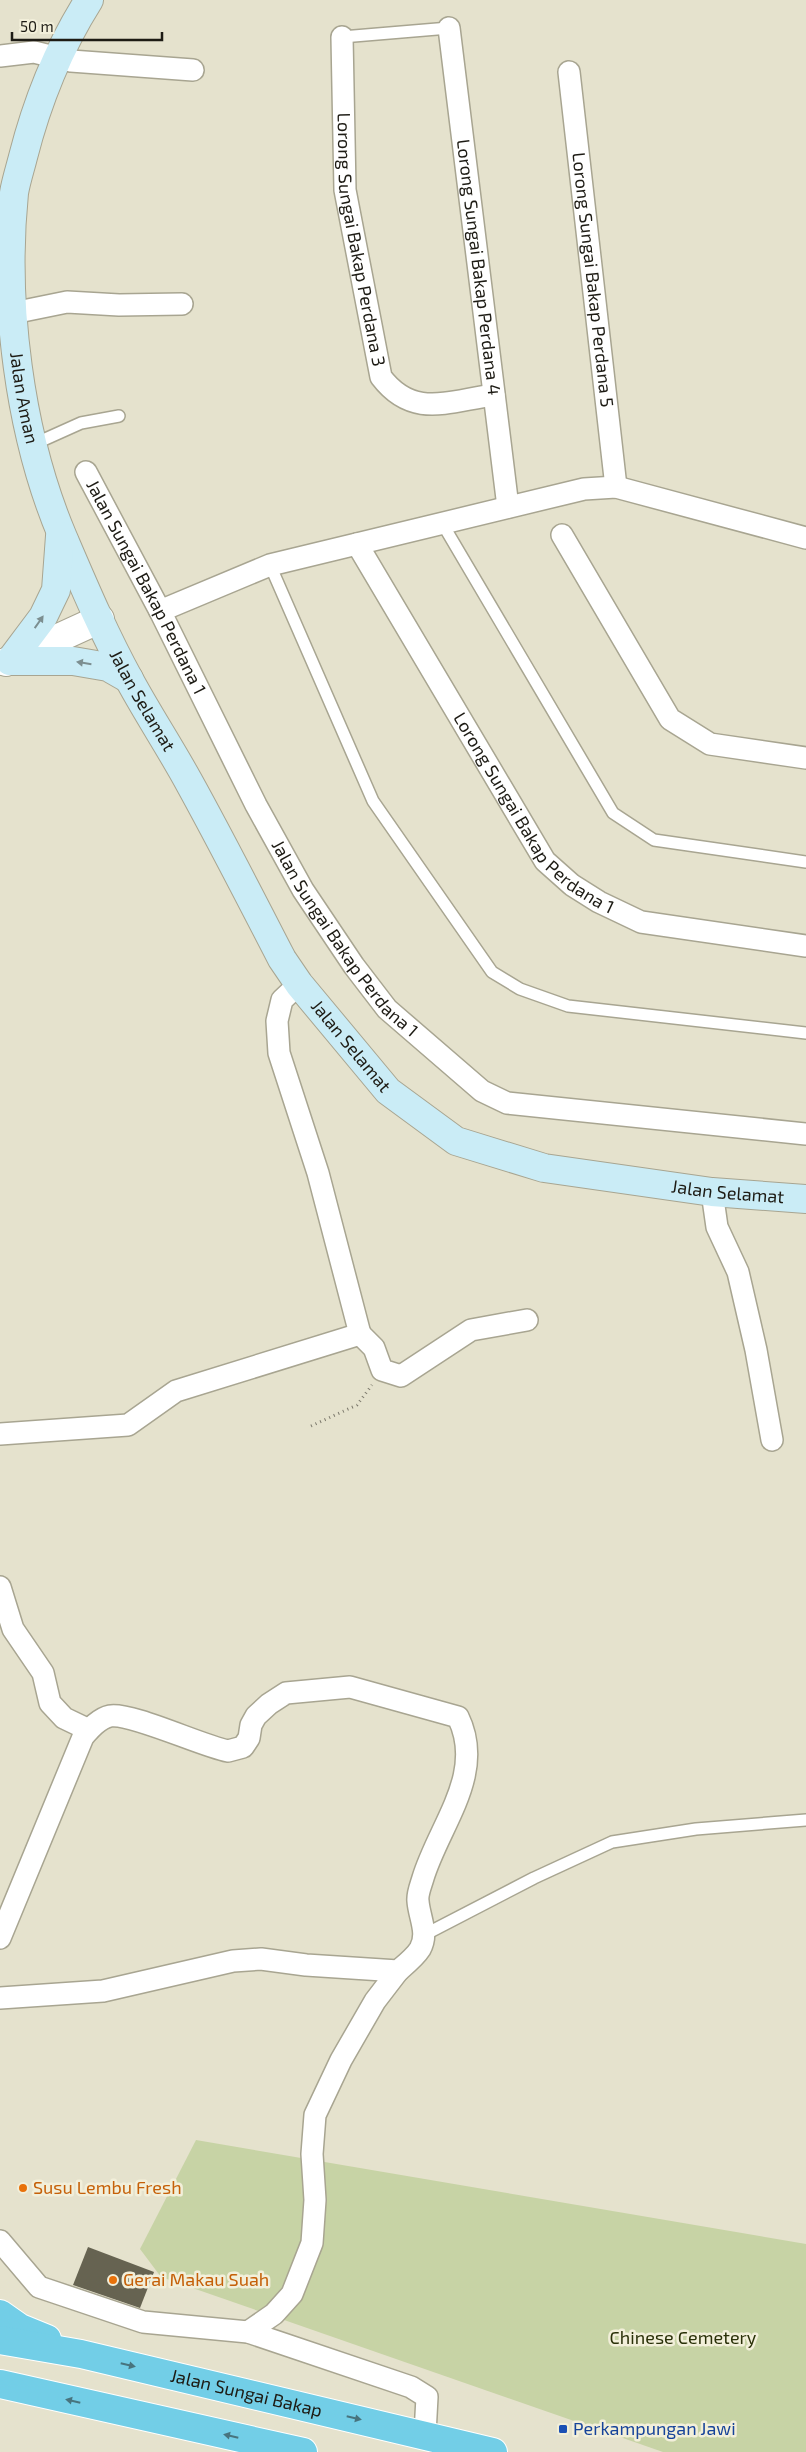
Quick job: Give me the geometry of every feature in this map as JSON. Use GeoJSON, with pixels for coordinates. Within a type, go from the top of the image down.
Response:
{"type":"FeatureCollection","features":[{"type":"Feature","properties":{"kind":"highway"},"geometry":{"type":"LineString","coordinates":[[0,2314],[20,2328],[80,2354]]}},
{"type":"Feature","properties":{"kind":"highway","name":"Jalan Sungai Bakap"},"geometry":{"type":"LineString","coordinates":[[0,2340],[80,2354],[425,2434],[493,2452]]}},
{"type":"Feature","properties":{"kind":"highway"},"geometry":{"type":"LineString","coordinates":[[0,2384],[303,2452]]}},
{"type":"Feature","properties":{"kind":"main road","name":"Jalan Aman"},"geometry":{"type":"LineString","coordinates":[[89,0],[57,58],[30,131],[14,191],[13,313],[20,389],[32,445],[60,532],[100,619]]}},
{"type":"Feature","properties":{"kind":"main road"},"geometry":{"type":"LineString","coordinates":[[5,662],[43,617],[56,590],[60,532]]}},
{"type":"Feature","properties":{"kind":"main road","name":"Jalan Selamat"},"geometry":{"type":"LineString","coordinates":[[100,619],[129,679],[190,783],[282,959],[299,984],[388,1091],[456,1141],[544,1168],[712,1192],[806,1199]]}},
{"type":"Feature","properties":{"kind":"main road"},"geometry":{"type":"LineString","coordinates":[[5,662],[73,661],[108,667],[129,679]]}},
{"type":"Feature","properties":{"kind":"street","name":"Lorong Sungai Bakap Perdana 4"},"geometry":{"type":"LineString","coordinates":[[449,28],[508,507]]}},
{"type":"Feature","properties":{"kind":"street","name":"Lorong Sungai Bakap Perdana 3"},"geometry":{"type":"LineString","coordinates":[[342,37],[345,190],[381,377],[390,389],[407,401],[421,405],[494,394]]}},
{"type":"Feature","properties":{"kind":"street"},"geometry":{"type":"LineString","coordinates":[[0,56],[34,52],[71,61],[193,70]]}},
{"type":"Feature","properties":{"kind":"street","name":"Lorong Sungai Bakap Perdana 5"},"geometry":{"type":"LineString","coordinates":[[569,72],[616,487]]}},
{"type":"Feature","properties":{"kind":"street"},"geometry":{"type":"LineString","coordinates":[[13,313],[66,302],[119,306],[182,304]]}},
{"type":"Feature","properties":{"kind":"street","name":"Jalan Sungai Bakap Perdana 1"},"geometry":{"type":"LineString","coordinates":[[86,472],[160,611],[256,805],[303,890],[349,958],[387,1009],[482,1091],[507,1104],[806,1134]]}},
{"type":"Feature","properties":{"kind":"street"},"geometry":{"type":"LineString","coordinates":[[160,611],[270,566],[584,489],[616,487],[806,538]]}},
{"type":"Feature","properties":{"kind":"street"},"geometry":{"type":"LineString","coordinates":[[562,536],[670,719],[710,744],[806,758]]}},
{"type":"Feature","properties":{"kind":"street","name":"Lorong Sungai Bakap Perdana 1"},"geometry":{"type":"LineString","coordinates":[[356,544],[545,861],[565,879],[599,902],[641,922],[806,946]]}},
{"type":"Feature","properties":{"kind":"street"},"geometry":{"type":"LineString","coordinates":[[5,662],[100,619]]}},
{"type":"Feature","properties":{"kind":"street"},"geometry":{"type":"LineString","coordinates":[[299,984],[282,1000],[277,1021],[279,1053],[318,1173],[360,1334],[374,1348],[382,1370],[401,1376],[471,1330],[527,1320]]}},
{"type":"Feature","properties":{"kind":"street"},"geometry":{"type":"LineString","coordinates":[[712,1192],[717,1227],[740,1282],[756,1350],[772,1440]]}},
{"type":"Feature","properties":{"kind":"street"},"geometry":{"type":"LineString","coordinates":[[0,1434],[128,1424],[176,1391],[360,1334]]}},
{"type":"Feature","properties":{"kind":"street"},"geometry":{"type":"LineString","coordinates":[[0,1587],[13,1629],[43,1673],[50,1703],[64,1718],[88,1730]]}},
{"type":"Feature","properties":{"kind":"street"},"geometry":{"type":"LineString","coordinates":[[0,1938],[83,1737],[88,1730],[109,1716],[118,1716],[228,1751],[242,1747],[249,1738],[250,1726],[256,1716],[269,1704],[286,1693],[350,1687],[458,1717],[464,1730],[468,1752],[464,1779],[423,1876],[417,1900],[424,1935],[420,1949],[398,1971],[375,2001],[341,2060],[315,2115],[312,2154],[314,2200],[312,2243],[292,2294],[274,2314],[248,2332]]}},
{"type":"Feature","properties":{"kind":"street"},"geometry":{"type":"LineString","coordinates":[[0,1998],[103,1991],[192,1969],[242,1960],[261,1959],[306,1965],[398,1971]]}},
{"type":"Feature","properties":{"kind":"street"},"geometry":{"type":"LineString","coordinates":[[0,2241],[39,2287],[144,2322],[248,2332],[411,2387],[427,2397],[425,2434]]}},
{"type":"Feature","properties":{"kind":"lane"},"geometry":{"type":"LineString","coordinates":[[342,37],[449,28]]}},
{"type":"Feature","properties":{"kind":"lane"},"geometry":{"type":"LineString","coordinates":[[32,445],[81,423],[119,416]]}},
{"type":"Feature","properties":{"kind":"lane"},"geometry":{"type":"LineString","coordinates":[[442,523],[614,813],[654,840],[806,862]]}},
{"type":"Feature","properties":{"kind":"lane"},"geometry":{"type":"LineString","coordinates":[[270,566],[373,801],[492,972],[520,990],[568,1006],[806,1033]]}},
{"type":"Feature","properties":{"kind":"lane"},"geometry":{"type":"LineString","coordinates":[[424,1935],[534,1878],[612,1842],[696,1829],[806,1820]]}},
{"type":"Feature","properties":{"kind":"path"},"geometry":{"type":"LineString","coordinates":[[311,1426],[357,1405],[382,1370]]}},
{"type":"Feature","properties":{"kind":"green space","name":"Chinese Cemetery"},"geometry":{"type":"Polygon","coordinates":[[[196,2140],[806,2244],[806,2452],[663,2452],[161,2277],[140,2249],[196,2140]]]}},
{"type":"Feature","properties":{"kind":"building","name":"Gerai Makau Suah"},"geometry":{"type":"Polygon","coordinates":[[[88,2247],[154,2272],[140,2308],[73,2285],[88,2247]]]}},
{"type":"Feature","properties":{"kind":"place","name":"Susu Lembu Fresh"},"geometry":{"type":"Point","coordinates":[23,2188]}},
{"type":"Feature","properties":{"kind":"place","name":"Gerai Makau Suah"},"geometry":{"type":"Point","coordinates":[113,2280]}},
{"type":"Feature","properties":{"kind":"place","name":"Perkampungan Jawi"},"geometry":{"type":"Point","coordinates":[563,2429]}}]}
